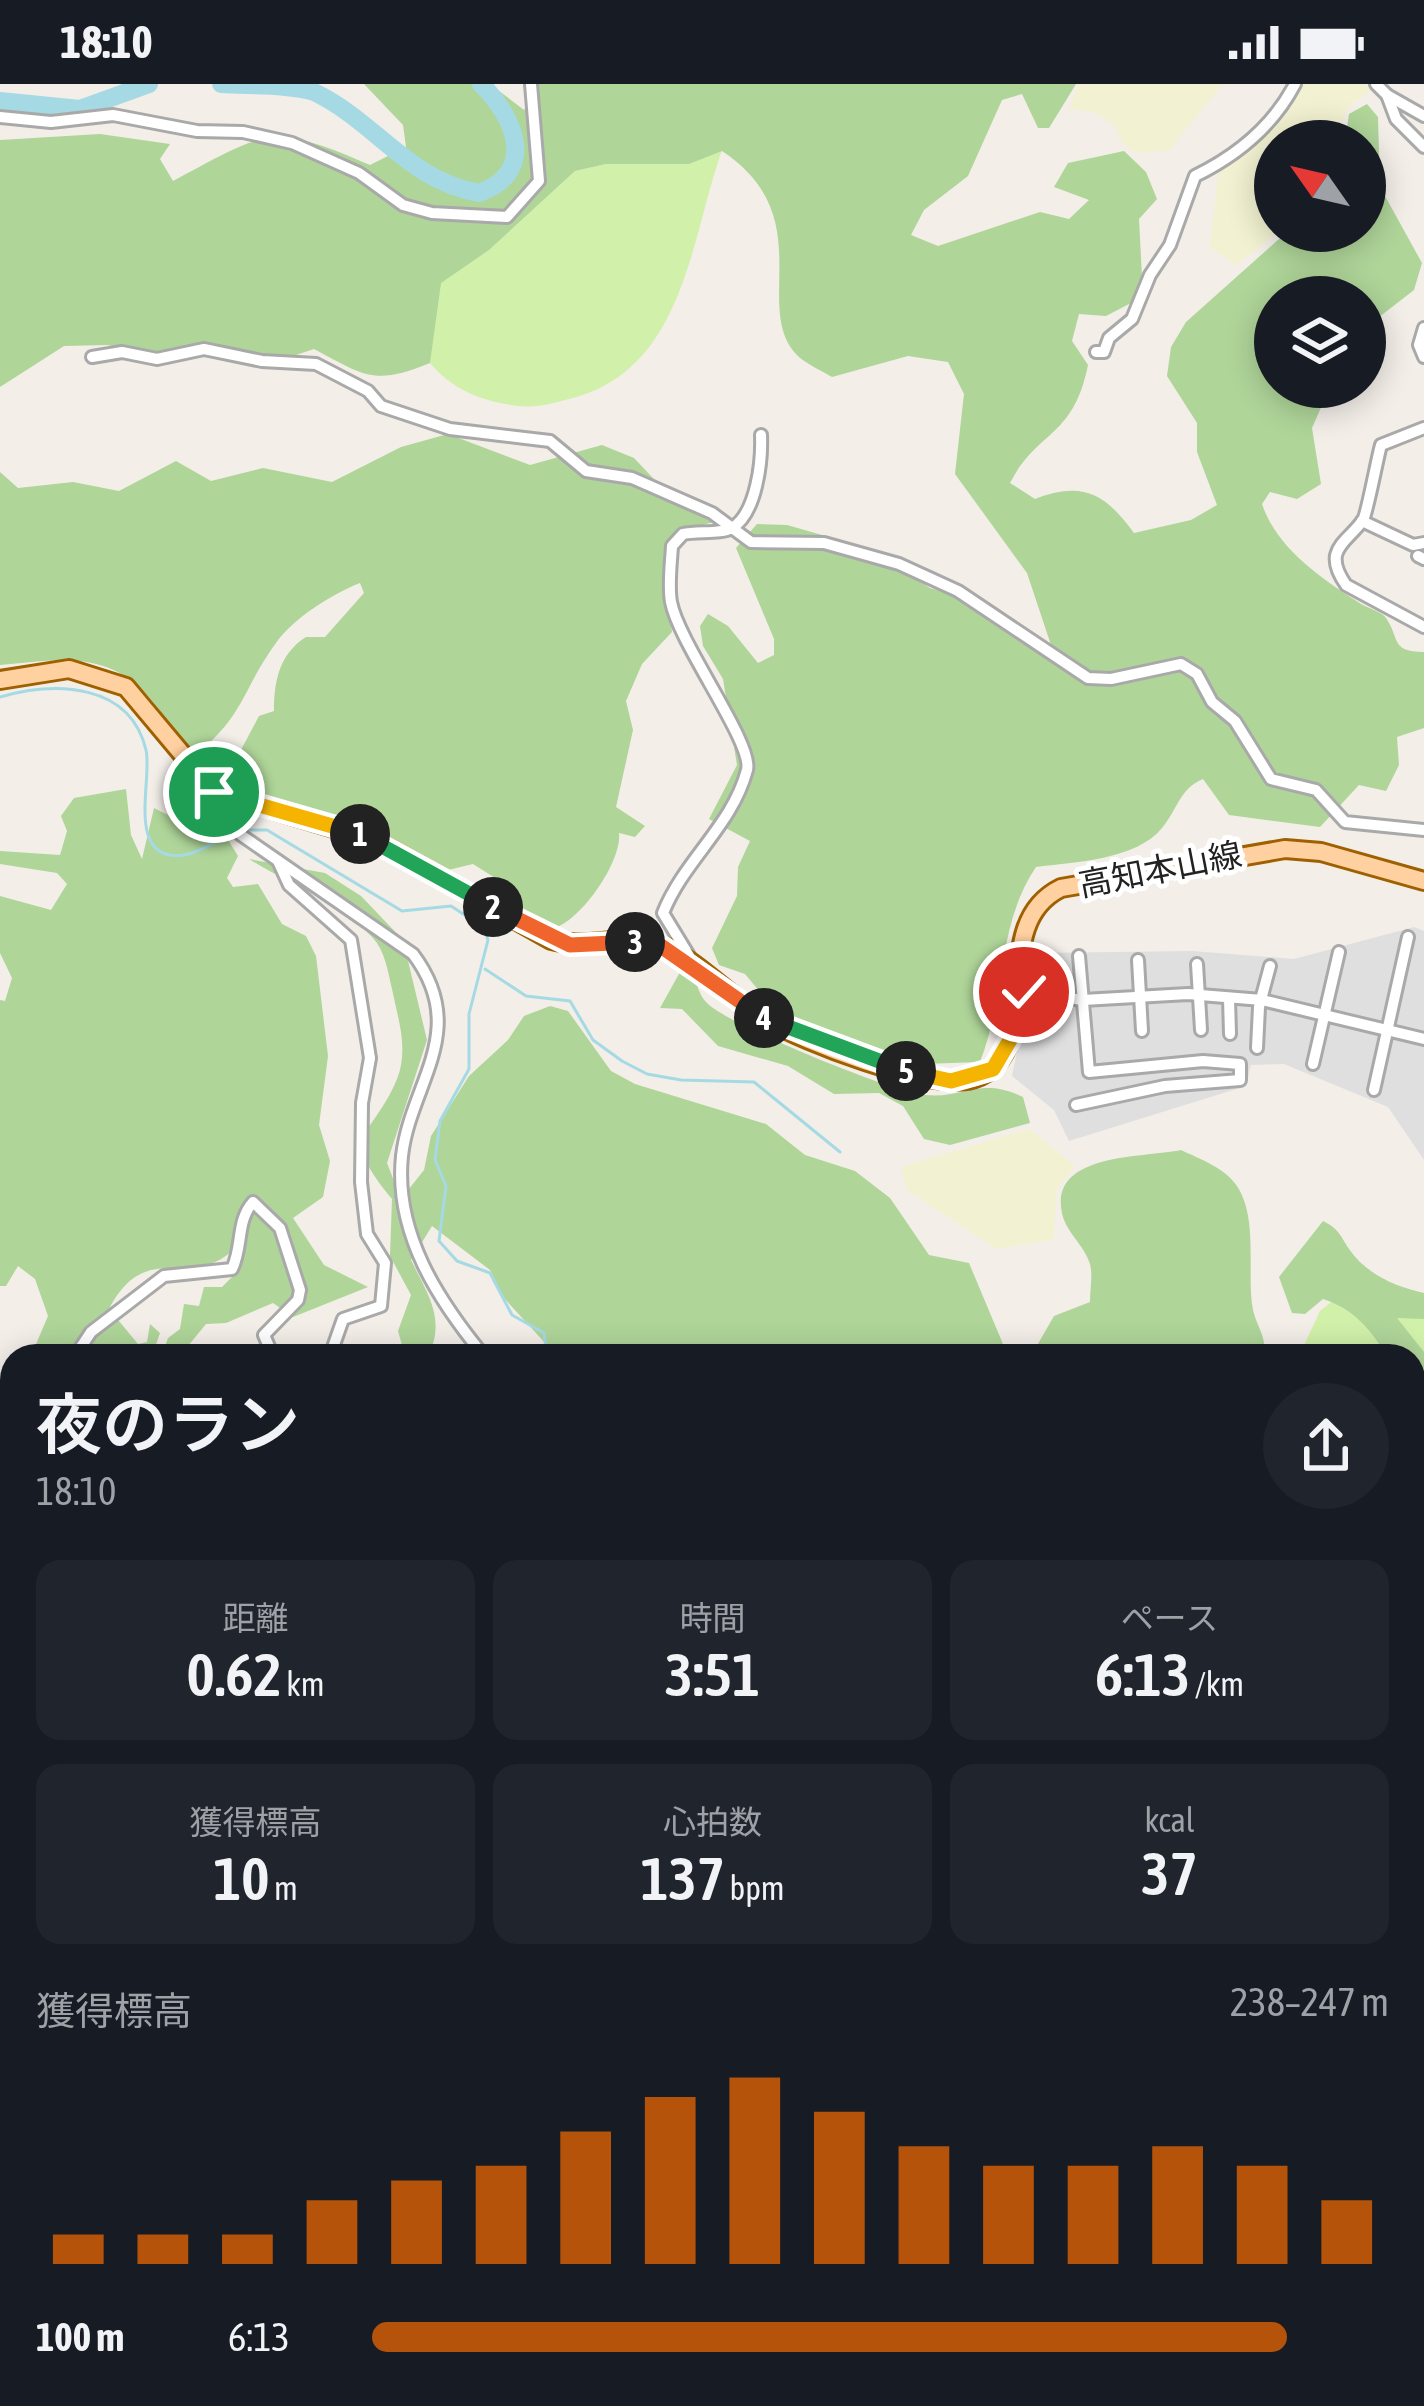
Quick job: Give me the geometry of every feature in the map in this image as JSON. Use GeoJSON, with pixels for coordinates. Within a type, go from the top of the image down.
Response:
{"type":"FeatureCollection","features":[{"type":"Feature","properties":{"kind":"main road","name":"高知本山線"},"geometry":{"type":"LineString","coordinates":[[0,680],[69,669],[126,687],[201,782],[230,799],[374,840],[551,940],[570,945],[658,944],[781,1027],[951,1081],[981,1076],[1003,1057],[1018,991],[1022,939],[1032,913],[1050,893],[1082,881],[1285,849],[1321,852],[1424,881]]}},
{"type":"Feature","properties":{"kind":"street"},"geometry":{"type":"LineString","coordinates":[[0,117],[51,122],[113,115],[196,131],[243,132],[292,143],[359,173],[403,205],[494,220],[520,209],[539,182],[531,84]]}},
{"type":"Feature","properties":{"kind":"street"},"geometry":{"type":"LineString","coordinates":[[1096,352],[1104,352],[1109,338],[1132,319],[1150,275],[1170,245],[1195,176],[1231,158],[1276,114],[1295,84]]}},
{"type":"Feature","properties":{"kind":"street"},"geometry":{"type":"LineString","coordinates":[[1384,88],[1424,116]]}},
{"type":"Feature","properties":{"kind":"street"},"geometry":{"type":"LineString","coordinates":[[1384,88],[1396,119],[1424,147]]}},
{"type":"Feature","properties":{"kind":"street"},"geometry":{"type":"LineString","coordinates":[[1424,328],[1419,345],[1424,357]]}},
{"type":"Feature","properties":{"kind":"street"},"geometry":{"type":"LineString","coordinates":[[92,357],[122,352],[157,359],[204,349],[262,361],[316,364],[368,391],[381,406],[450,429],[550,441],[586,471],[632,478],[712,513],[751,542],[824,543],[899,564],[958,591],[1088,679],[1111,679],[1181,664],[1197,674],[1212,702],[1235,721],[1270,779],[1316,790],[1345,822],[1424,830]]}},
{"type":"Feature","properties":{"kind":"street"},"geometry":{"type":"LineString","coordinates":[[1424,428],[1385,440],[1363,521],[1337,545],[1340,578],[1424,627]]}},
{"type":"Feature","properties":{"kind":"street"},"geometry":{"type":"LineString","coordinates":[[730,530],[756,483],[761,435]]}},
{"type":"Feature","properties":{"kind":"street"},"geometry":{"type":"LineString","coordinates":[[1377,458],[1391,468]]}},
{"type":"Feature","properties":{"kind":"street"},"geometry":{"type":"LineString","coordinates":[[1363,521],[1414,544],[1424,543]]}},
{"type":"Feature","properties":{"kind":"street"},"geometry":{"type":"LineString","coordinates":[[695,967],[663,913],[677,877],[723,824],[745,777],[748,753],[701,674],[671,603],[672,546],[683,534],[730,530]]}},
{"type":"Feature","properties":{"kind":"street"},"geometry":{"type":"LineString","coordinates":[[230,799],[238,830],[413,954],[424,968],[437,1035],[430,1076],[402,1162],[412,1238],[431,1286],[475,1344]]}},
{"type":"Feature","properties":{"kind":"street"},"geometry":{"type":"LineString","coordinates":[[276,858],[289,885],[351,940],[370,1058],[362,1102],[361,1182],[367,1234],[385,1263],[381,1306],[343,1319],[334,1344]]}},
{"type":"Feature","properties":{"kind":"street"},"geometry":{"type":"LineString","coordinates":[[1374,1090],[1408,937]]}},
{"type":"Feature","properties":{"kind":"street"},"geometry":{"type":"LineString","coordinates":[[1313,1064],[1339,952]]}},
{"type":"Feature","properties":{"kind":"street"},"geometry":{"type":"LineString","coordinates":[[1076,1105],[1165,1086],[1240,1080],[1240,1064],[1203,1060],[1089,1072],[1079,956]]}},
{"type":"Feature","properties":{"kind":"street"},"geometry":{"type":"LineString","coordinates":[[1138,960],[1142,1031]]}},
{"type":"Feature","properties":{"kind":"street"},"geometry":{"type":"LineString","coordinates":[[1197,964],[1201,1030]]}},
{"type":"Feature","properties":{"kind":"street"},"geometry":{"type":"LineString","coordinates":[[1257,1048],[1270,966]]}},
{"type":"Feature","properties":{"kind":"street"},"geometry":{"type":"LineString","coordinates":[[1018,991],[1083,1000],[1140,994],[1262,1000],[1418,1038],[1424,1023]]}},
{"type":"Feature","properties":{"kind":"street"},"geometry":{"type":"LineString","coordinates":[[1229,998],[1230,1034]]}},
{"type":"Feature","properties":{"kind":"street"},"geometry":{"type":"LineString","coordinates":[[83,1344],[164,1276],[187,1269],[232,1269],[241,1250],[245,1210],[253,1202],[280,1228],[300,1290],[298,1300],[264,1335],[268,1344]]}},
{"type":"Feature","properties":{"kind":"shaded area"},"geometry":{"type":"Polygon","coordinates":[[[1414,927],[1424,931],[1424,1160],[1388,1107],[1284,1064],[1251,1065],[1246,1086],[1069,1141],[1054,1110],[1012,1076],[1037,953],[1192,951],[1294,959],[1414,927]]]}},
{"type":"Feature","properties":{"kind":"green space"},"geometry":{"type":"Polygon","coordinates":[[[364,84],[490,84],[524,110],[539,84],[1076,84],[1049,128],[1038,128],[1022,94],[1002,100],[968,176],[924,210],[911,235],[938,246],[1040,212],[1069,219],[1089,200],[1054,187],[1068,163],[1124,151],[1146,172],[1157,199],[1139,219],[1142,277],[1131,303],[1106,316],[1079,314],[1072,341],[1088,365],[1081,389],[1064,421],[1032,452],[1010,483],[1035,499],[1066,491],[1091,494],[1113,508],[1134,533],[1191,520],[1217,505],[1197,452],[1197,423],[1167,376],[1171,347],[1186,322],[1264,252],[1386,252],[1386,198],[1422,263],[1414,290],[1386,312],[1386,276],[1254,276],[1254,408],[1321,408],[1312,428],[1321,484],[1297,499],[1270,492],[1262,504],[1278,535],[1302,562],[1384,616],[1401,647],[1424,652],[1424,728],[1397,737],[1399,765],[1386,791],[1359,785],[1320,827],[1229,815],[1203,779],[1184,794],[1162,828],[1137,847],[1104,858],[1036,867],[1014,913],[980,1062],[923,1064],[786,1023],[745,974],[719,965],[712,948],[737,896],[738,867],[750,841],[709,819],[737,765],[723,679],[703,646],[700,626],[708,614],[728,626],[758,663],[774,655],[774,639],[736,548],[757,524],[787,525],[871,549],[930,588],[959,596],[1032,642],[1051,645],[1027,573],[955,474],[964,394],[948,362],[908,356],[832,377],[800,358],[786,338],[780,315],[777,234],[769,205],[752,177],[722,151],[689,164],[606,164],[575,171],[489,250],[441,283],[430,363],[411,370],[370,375],[314,349],[266,365],[212,350],[153,353],[107,345],[64,346],[0,387],[0,140],[100,134],[170,144],[160,159],[173,181],[269,138],[310,142],[370,165],[406,147],[403,125],[364,84]]]}},
{"type":"Feature","properties":{"kind":"green space"},"geometry":{"type":"Polygon","coordinates":[[[1079,84],[1223,84],[1169,150],[1137,153],[1123,144],[1115,126],[1094,112],[1069,109],[1079,84]]]}},
{"type":"Feature","properties":{"kind":"green space"},"geometry":{"type":"Polygon","coordinates":[[[1301,84],[1367,84],[1372,89],[1349,107],[1342,120],[1275,120],[1301,84]]]}},
{"type":"Feature","properties":{"kind":"green space"},"geometry":{"type":"Polygon","coordinates":[[[1367,104],[1378,117],[1348,120],[1349,114],[1367,104]]]}},
{"type":"Feature","properties":{"kind":"green space"},"geometry":{"type":"Polygon","coordinates":[[[1254,143],[1254,251],[1236,265],[1210,247],[1218,174],[1254,143]]]}},
{"type":"Feature","properties":{"kind":"green space"},"geometry":{"type":"Polygon","coordinates":[[[722,150],[677,297],[639,359],[610,382],[559,402],[518,406],[469,393],[430,363],[440,283],[489,250],[575,171],[606,164],[689,164],[722,150]]]}},
{"type":"Feature","properties":{"kind":"green space"},"geometry":{"type":"Polygon","coordinates":[[[448,434],[530,465],[602,445],[634,458],[669,495],[718,521],[686,529],[664,551],[672,632],[642,664],[626,701],[633,730],[616,807],[645,826],[635,837],[619,833],[614,858],[599,887],[578,912],[557,927],[507,902],[500,881],[473,864],[448,870],[376,828],[239,790],[210,773],[207,758],[234,763],[259,716],[274,711],[284,660],[306,637],[325,637],[364,593],[360,583],[314,608],[283,634],[233,715],[194,756],[148,696],[115,671],[79,661],[0,665],[0,472],[18,488],[73,482],[119,491],[176,461],[211,481],[263,468],[332,482],[401,447],[448,434]]]}},
{"type":"Feature","properties":{"kind":"green space"},"geometry":{"type":"Polygon","coordinates":[[[126,789],[131,835],[142,859],[154,808],[188,825],[219,825],[238,856],[227,878],[233,887],[258,884],[282,924],[306,936],[316,956],[328,1056],[319,1125],[330,1161],[323,1197],[293,1218],[324,1265],[368,1287],[293,1317],[273,1303],[226,1323],[206,1324],[190,1344],[166,1344],[180,1329],[184,1304],[199,1306],[204,1287],[222,1287],[238,1271],[232,1251],[199,1267],[138,1275],[123,1288],[109,1309],[138,1344],[36,1344],[48,1316],[35,1279],[18,1266],[6,1286],[0,1286],[0,1000],[5,1001],[12,978],[0,953],[0,896],[51,910],[67,884],[57,873],[0,864],[0,851],[60,855],[67,831],[61,816],[74,798],[126,789]]]}},
{"type":"Feature","properties":{"kind":"green space"},"geometry":{"type":"Polygon","coordinates":[[[249,859],[325,873],[361,896],[403,940],[427,1040],[387,1163],[401,1199],[424,1170],[431,1136],[469,1076],[508,1040],[524,1016],[550,1006],[568,1011],[611,1071],[635,1084],[766,1124],[805,1155],[855,1171],[890,1198],[929,1255],[969,1263],[1003,1344],[546,1344],[504,1298],[490,1270],[432,1226],[411,1260],[432,1305],[434,1339],[432,1344],[402,1344],[398,1331],[411,1295],[390,1256],[392,1199],[375,1177],[363,1147],[364,1136],[397,1079],[402,1056],[399,1023],[386,962],[373,938],[314,894],[249,859]]]}},
{"type":"Feature","properties":{"kind":"green space"},"geometry":{"type":"Polygon","coordinates":[[[680,972],[694,977],[704,1000],[720,1012],[811,1056],[925,1095],[983,1088],[1008,1091],[1023,1097],[1030,1123],[950,1145],[924,1139],[903,1106],[879,1093],[834,1094],[788,1066],[718,1046],[682,1009],[660,1008],[680,972]]]}},
{"type":"Feature","properties":{"kind":"green space"},"geometry":{"type":"Polygon","coordinates":[[[1029,1129],[1075,1166],[1057,1189],[1053,1240],[996,1249],[907,1190],[901,1167],[1029,1129]]]}},
{"type":"Feature","properties":{"kind":"green space"},"geometry":{"type":"Polygon","coordinates":[[[1181,1150],[1226,1174],[1237,1186],[1248,1215],[1251,1296],[1264,1344],[1038,1344],[1054,1316],[1090,1302],[1090,1264],[1067,1226],[1062,1193],[1084,1168],[1181,1150]]]}},
{"type":"Feature","properties":{"kind":"green space"},"geometry":{"type":"Polygon","coordinates":[[[1323,1221],[1373,1272],[1424,1293],[1424,1319],[1397,1318],[1418,1344],[1379,1344],[1344,1308],[1323,1299],[1305,1314],[1292,1313],[1279,1277],[1323,1221]]]}},
{"type":"Feature","properties":{"kind":"green space"},"geometry":{"type":"Polygon","coordinates":[[[1363,1277],[1424,1294],[1424,1344],[1305,1344],[1320,1311],[1363,1277]]]}},
{"type":"Feature","properties":{"kind":"green space"},"geometry":{"type":"Polygon","coordinates":[[[150,1324],[160,1333],[156,1344],[138,1344],[147,1342],[150,1324]]]}},
{"type":"Feature","properties":{"kind":"waterway"},"geometry":{"type":"LineString","coordinates":[[0,101],[80,109],[149,84]]}},
{"type":"Feature","properties":{"kind":"waterway"},"geometry":{"type":"LineString","coordinates":[[221,84],[314,92],[357,119],[412,164],[479,193],[497,184],[515,158],[511,127],[481,84]]}},
{"type":"Feature","properties":{"kind":"waterway"},"geometry":{"type":"LineString","coordinates":[[0,697],[67,689],[88,692],[124,711],[146,750],[147,833],[165,854],[190,854],[234,832]]}},
{"type":"Feature","properties":{"kind":"waterway"},"geometry":{"type":"LineString","coordinates":[[244,830],[267,830],[402,911],[451,906],[483,927],[488,940],[469,1014],[469,1069],[440,1121],[435,1160],[446,1186],[439,1241],[457,1261],[490,1273],[512,1315],[544,1333],[545,1344]]}},
{"type":"Feature","properties":{"kind":"waterway"},"geometry":{"type":"LineString","coordinates":[[485,969],[526,996],[570,1001],[593,1040],[647,1074],[754,1082],[840,1152]]}},
{"type":"Feature","properties":{"kind":"route"},"geometry":{"type":"LineString","coordinates":[[214,792],[374,840],[551,940],[595,946],[632,941],[658,944],[781,1027],[936,1079],[969,1079],[993,1069],[1010,1040],[1018,991],[1024,992]]}}]}
